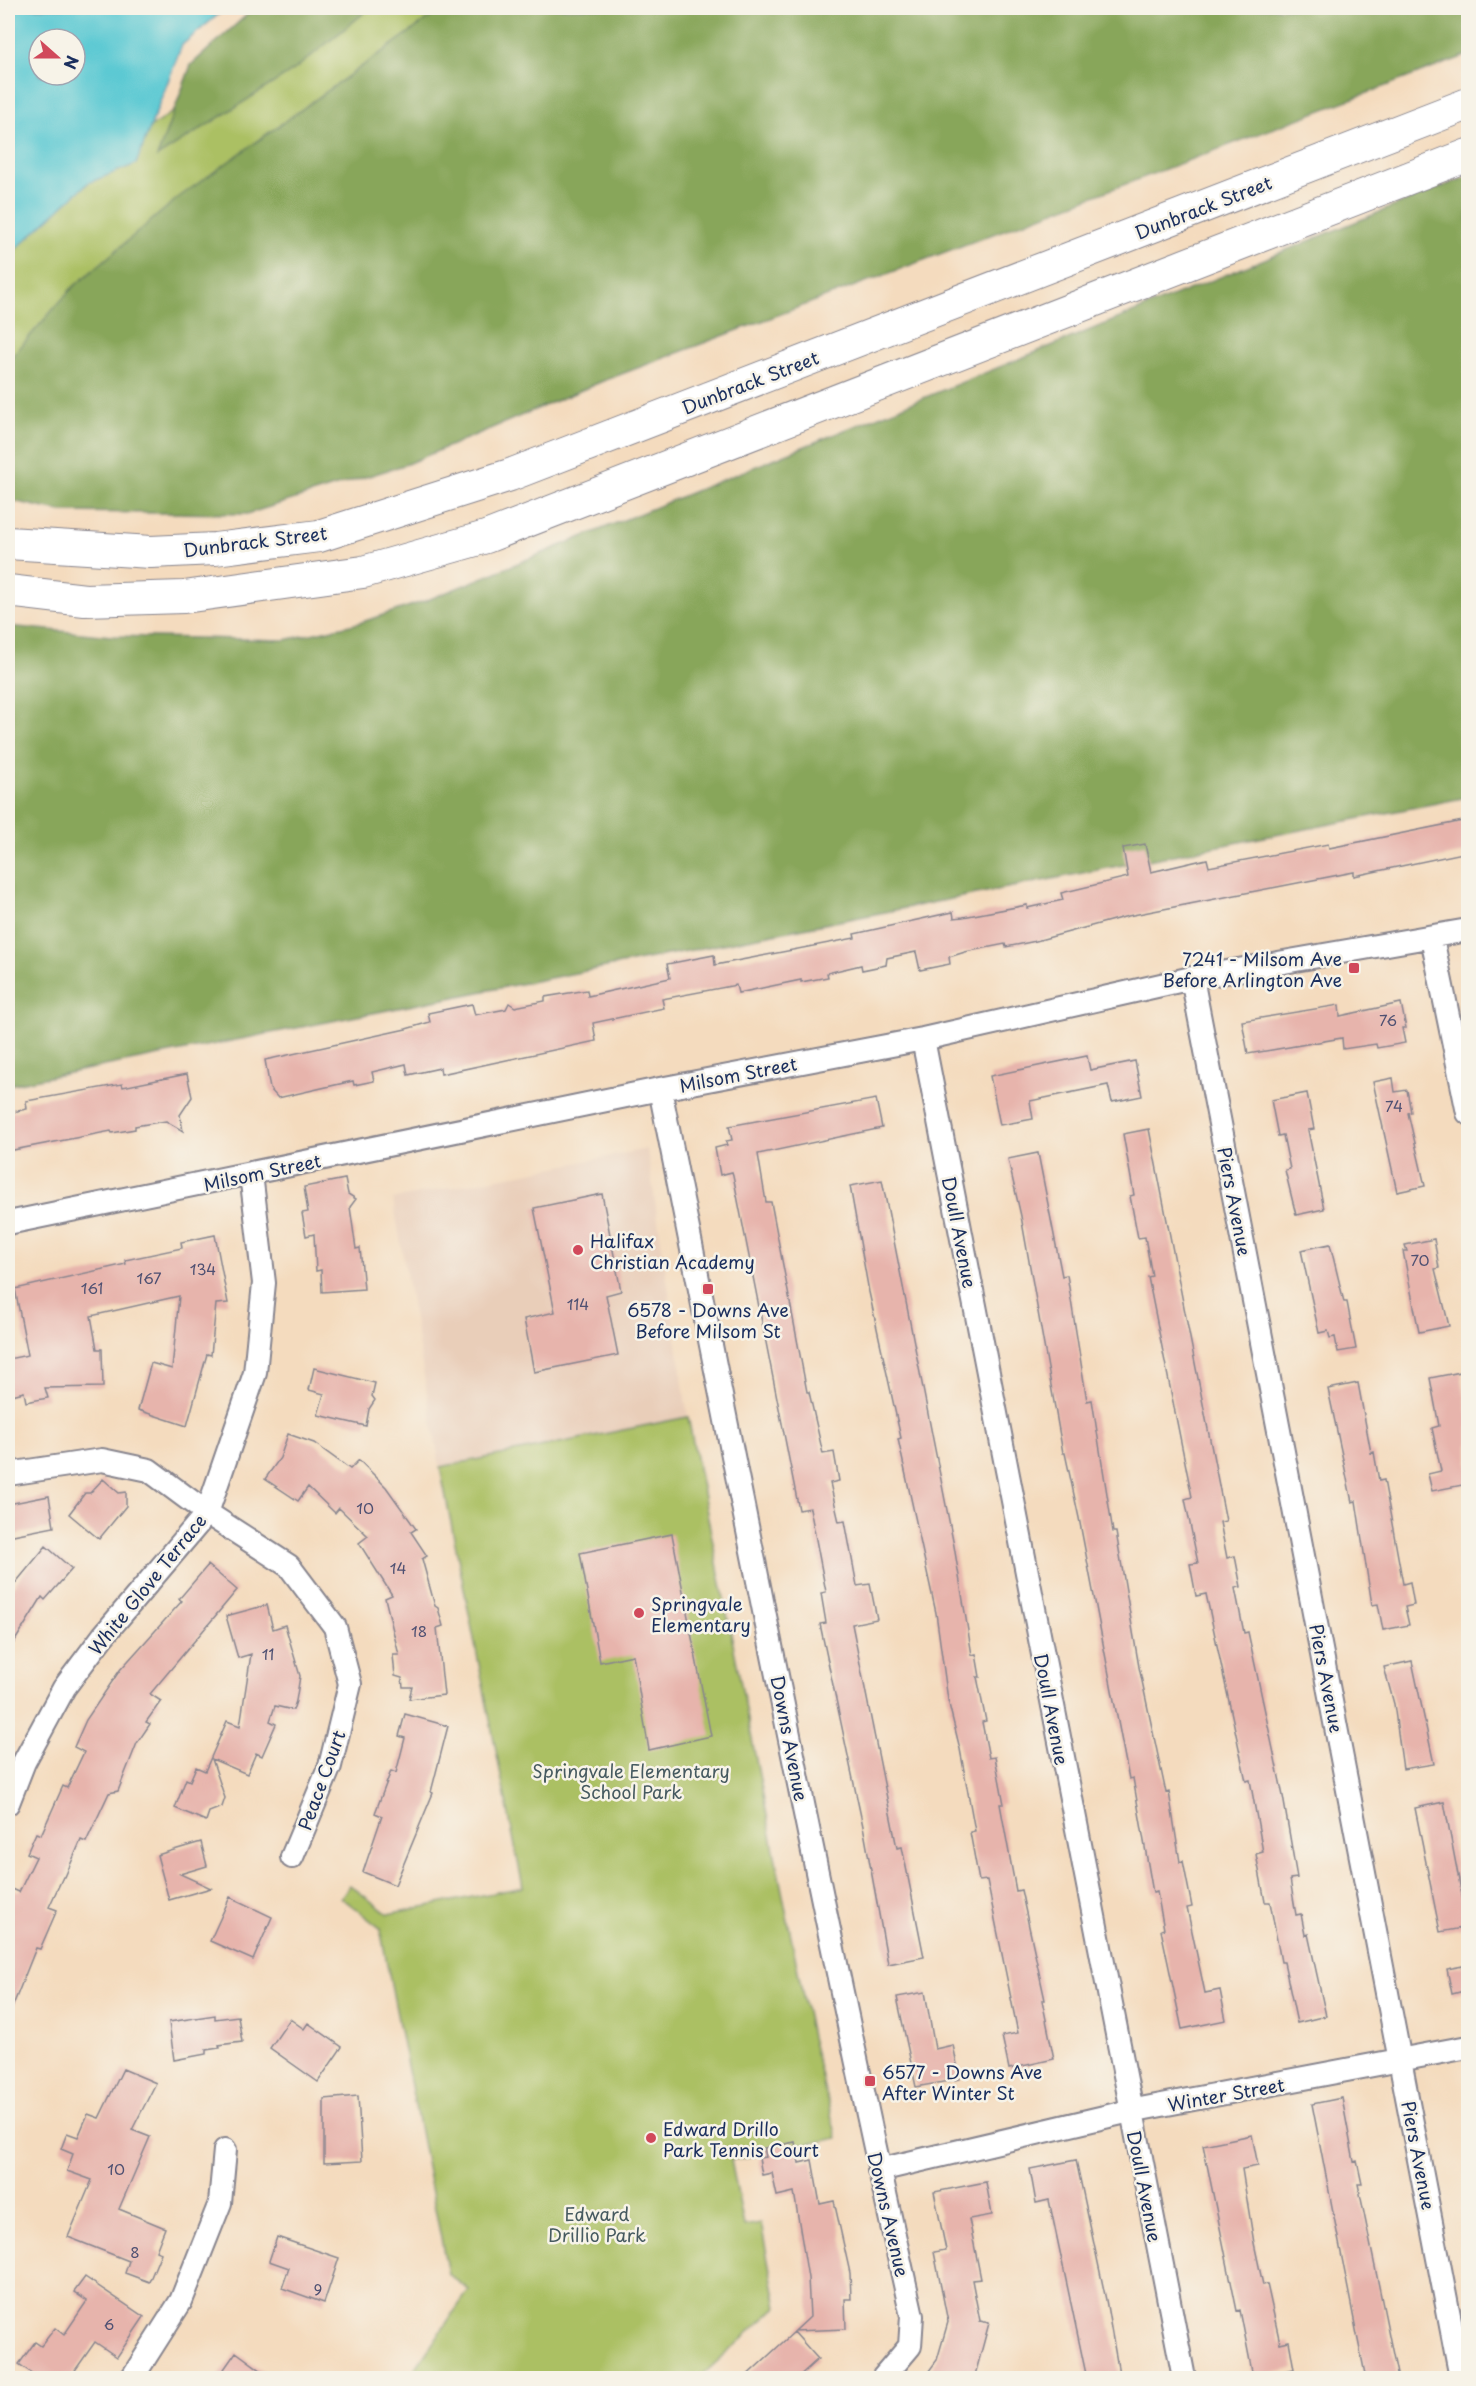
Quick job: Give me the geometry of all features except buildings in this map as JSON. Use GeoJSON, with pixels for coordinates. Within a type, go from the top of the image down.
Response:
{"type":"FeatureCollection","features":[{"type":"Feature","properties":{"kind":"main road","name":"Dunbrack Street"},"geometry":{"type":"LineString","coordinates":[[8,543],[151,552],[215,549],[319,536],[510,475],[1468,104]]}},
{"type":"Feature","properties":{"kind":"main road"},"geometry":{"type":"LineString","coordinates":[[8,591],[85,600],[184,597],[363,572],[486,537],[1468,155]]}},
{"type":"Feature","properties":{"kind":"street","name":"Milsom Street"},"geometry":{"type":"LineString","coordinates":[[8,1223],[660,1089],[923,1039],[1192,978],[1468,930]]}},
{"type":"Feature","properties":{"kind":"street"},"geometry":{"type":"LineString","coordinates":[[1432,938],[1468,1113]]}},
{"type":"Feature","properties":{"kind":"street","name":"Piers Avenue"},"geometry":{"type":"LineString","coordinates":[[1192,978],[1461,2379]]}},
{"type":"Feature","properties":{"kind":"street","name":"Doull Avenue"},"geometry":{"type":"LineString","coordinates":[[923,1039],[1184,2379]]}},
{"type":"Feature","properties":{"kind":"street","name":"Downs Avenue"},"geometry":{"type":"LineString","coordinates":[[660,1089],[810,1841],[912,2316],[910,2346],[884,2379]]}},
{"type":"Feature","properties":{"kind":"street","name":"White Glove Terrace"},"geometry":{"type":"LineString","coordinates":[[8,1803],[24,1762],[63,1688],[103,1636],[207,1513],[255,1373],[264,1283],[251,1174]]}},
{"type":"Feature","properties":{"kind":"street","name":"Peace Court"},"geometry":{"type":"LineString","coordinates":[[8,1474],[102,1460],[149,1470],[207,1513],[290,1566],[335,1627],[350,1684],[342,1725],[330,1766],[292,1857]]}},
{"type":"Feature","properties":{"kind":"street","name":"Winter Street"},"geometry":{"type":"LineString","coordinates":[[879,2170],[1130,2111],[1401,2062],[1468,2047]]}},
{"type":"Feature","properties":{"kind":"street"},"geometry":{"type":"LineString","coordinates":[[132,2379],[181,2301],[220,2203],[225,2150]]}},
{"type":"Feature","properties":{"kind":"shaded area","name":"Springvale Elementary School Park"},"geometry":{"type":"Polygon","coordinates":[[[647,1149],[688,1417],[772,1836],[523,1887],[441,1473],[393,1199],[647,1149]]]}},
{"type":"Feature","properties":{"kind":"green space"},"geometry":{"type":"Polygon","coordinates":[[[265,8],[370,8],[294,70],[157,157],[191,65],[250,12],[265,8]]]}},
{"type":"Feature","properties":{"kind":"green space"},"geometry":{"type":"Polygon","coordinates":[[[321,8],[473,8],[8,392],[8,244],[131,141],[321,8]]]}},
{"type":"Feature","properties":{"kind":"green space"},"geometry":{"type":"Polygon","coordinates":[[[439,8],[1468,8],[1468,55],[603,381],[407,464],[247,514],[63,512],[8,500],[8,361],[72,288],[179,197],[435,14],[439,8]]]}},
{"type":"Feature","properties":{"kind":"green space"},"geometry":{"type":"Polygon","coordinates":[[[1468,176],[1468,797],[8,1085],[8,626],[112,636],[285,640],[359,623],[425,601],[1468,176]]]}},
{"type":"Feature","properties":{"kind":"green space","name":"Edward Drillio Park"},"geometry":{"type":"Polygon","coordinates":[[[688,1417],[811,2037],[837,2138],[731,2160],[744,2226],[761,2223],[777,2307],[699,2378],[409,2378],[469,2290],[448,2274],[380,1928],[341,1897],[350,1885],[388,1914],[523,1887],[440,1467],[688,1417]]]}},
{"type":"Feature","properties":{"kind":"water"},"geometry":{"type":"Polygon","coordinates":[[[8,8],[226,8],[182,45],[136,164],[88,183],[8,256],[8,8]]]}},
{"type":"Feature","properties":{"kind":"place","name":"7241 - Milsom Ave Before Arlington Ave"},"geometry":{"type":"Point","coordinates":[1354,968]}},
{"type":"Feature","properties":{"kind":"place","name":"Halifax Christian Academy"},"geometry":{"type":"Point","coordinates":[578,1250]}},
{"type":"Feature","properties":{"kind":"place","name":"6578 - Downs Ave Before Milsom St"},"geometry":{"type":"Point","coordinates":[708,1289]}},
{"type":"Feature","properties":{"kind":"place","name":"Springvale Elementary"},"geometry":{"type":"Point","coordinates":[639,1613]}},
{"type":"Feature","properties":{"kind":"place","name":"6577 - Downs Ave After Winter St"},"geometry":{"type":"Point","coordinates":[870,2081]}},
{"type":"Feature","properties":{"kind":"place","name":"Edward Drillo Park Tennis Court"},"geometry":{"type":"Point","coordinates":[651,2138]}}]}
